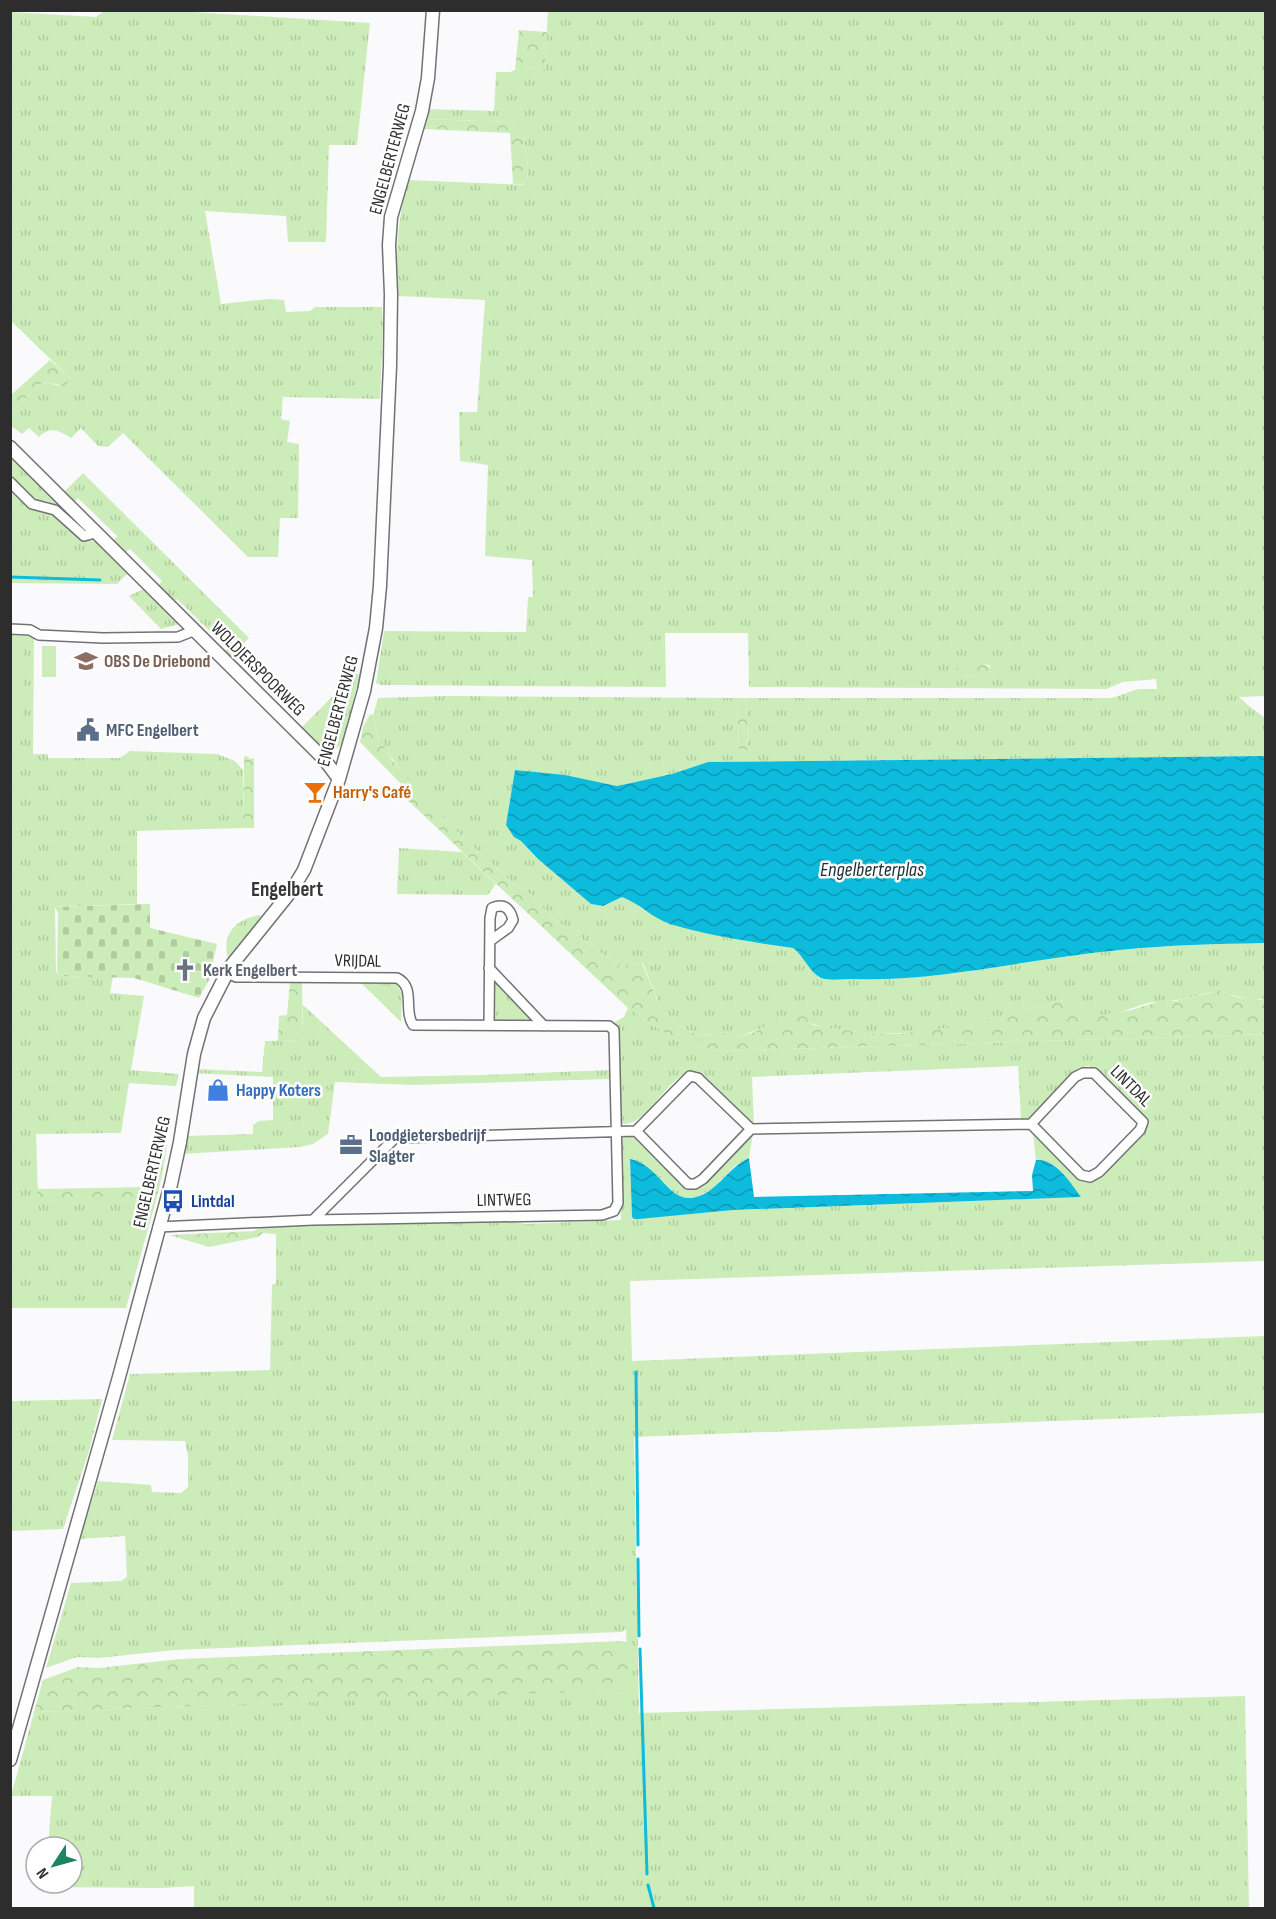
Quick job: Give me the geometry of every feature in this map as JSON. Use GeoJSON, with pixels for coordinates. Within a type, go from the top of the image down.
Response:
{"type":"FeatureCollection","features":[{"type":"Feature","properties":{"kind":"street","name":"ENGELBERTERWEG"},"geometry":{"type":"LineString","coordinates":[[10,1760],[119,1377],[171,1184],[194,1054],[204,1018],[227,973],[292,890],[304,870],[339,779],[368,673],[380,586],[390,366],[389,245],[391,217],[422,111],[428,78],[433,10]]}},
{"type":"Feature","properties":{"kind":"street","name":"WOLDJERSPOORWEG"},"geometry":{"type":"LineString","coordinates":[[10,447],[324,759],[339,779]]}},
{"type":"Feature","properties":{"kind":"street","name":"WOLDJERSPOORWEG"},"geometry":{"type":"LineString","coordinates":[[10,482],[32,504],[55,510],[84,536],[95,533]]}},
{"type":"Feature","properties":{"kind":"street","name":"WOLDJERSPOORWEG"},"geometry":{"type":"LineString","coordinates":[[10,629],[30,630],[39,635],[103,638],[178,637],[193,630]]}},
{"type":"Feature","properties":{"kind":"street"},"geometry":{"type":"LineString","coordinates":[[324,759],[346,756]]}},
{"type":"Feature","properties":{"kind":"street"},"geometry":{"type":"LineString","coordinates":[[489,1025],[490,941]]}},
{"type":"Feature","properties":{"kind":"street"},"geometry":{"type":"LineString","coordinates":[[489,968],[544,1026]]}},
{"type":"Feature","properties":{"kind":"street","name":"VRIJDAL"},"geometry":{"type":"LineString","coordinates":[[227,973],[236,977],[397,978],[404,981],[408,990],[408,1018],[413,1025],[609,1026],[614,1030],[616,1132]]}},
{"type":"Feature","properties":{"kind":"street","name":"LINTDAL"},"geometry":{"type":"LineString","coordinates":[[1083,1073],[1094,1073],[1143,1122],[1140,1130],[1100,1172],[1090,1178],[1081,1174],[1031,1124],[1076,1077],[1083,1073]]}},
{"type":"Feature","properties":{"kind":"street"},"geometry":{"type":"LineString","coordinates":[[158,1227],[313,1220],[395,1138],[636,1131],[690,1076],[698,1078],[751,1129],[1031,1124]]}},
{"type":"Feature","properties":{"kind":"street"},"geometry":{"type":"LineString","coordinates":[[636,1131],[688,1184],[695,1184],[703,1179],[751,1129]]}},
{"type":"Feature","properties":{"kind":"street","name":"LINTWEG"},"geometry":{"type":"LineString","coordinates":[[313,1220],[602,1215],[614,1212],[618,1203],[616,1132]]}},
{"type":"Feature","properties":{"kind":"green space"},"geometry":{"type":"Polygon","coordinates":[[[162,10],[370,23],[357,145],[329,145],[326,242],[288,242],[286,216],[205,211],[221,304],[269,299],[284,300],[286,312],[310,311],[315,307],[382,307],[380,399],[283,397],[281,419],[290,421],[287,442],[299,444],[298,518],[280,518],[278,557],[248,557],[123,433],[108,447],[98,446],[81,428],[71,438],[54,430],[47,431],[39,437],[29,428],[22,434],[11,426],[11,413],[37,387],[45,382],[59,386],[71,379],[11,321],[11,12],[96,17],[104,11],[162,10]]]}},
{"type":"Feature","properties":{"kind":"green space"},"geometry":{"type":"Polygon","coordinates":[[[548,11],[1265,11],[1266,696],[1239,697],[1265,718],[1265,756],[708,762],[672,774],[617,786],[565,775],[515,770],[506,825],[514,837],[591,904],[603,906],[622,897],[631,900],[645,911],[720,936],[793,948],[813,972],[824,979],[920,977],[1120,950],[1265,943],[1265,998],[1251,999],[1216,992],[1148,1003],[1101,1016],[1083,1014],[1063,1000],[1026,1009],[995,1021],[917,1033],[875,1034],[821,1027],[810,1023],[767,1026],[741,1036],[719,1033],[699,1036],[676,1024],[662,1011],[643,963],[619,966],[549,915],[535,897],[517,887],[462,837],[407,778],[377,735],[373,715],[378,698],[448,696],[737,698],[739,750],[748,750],[746,698],[1112,698],[1138,689],[1157,689],[1156,679],[1123,682],[1106,689],[749,687],[748,633],[665,633],[666,687],[380,685],[376,683],[384,631],[526,632],[528,597],[533,597],[532,560],[485,556],[488,465],[460,461],[459,412],[477,412],[485,300],[397,296],[397,251],[399,224],[408,180],[528,185],[524,130],[520,125],[511,122],[425,119],[427,109],[494,111],[496,72],[510,72],[520,68],[545,69],[548,11]],[[970,663],[958,666],[956,671],[964,676],[979,676],[993,671],[989,665],[970,663]]]}},
{"type":"Feature","properties":{"kind":"green space"},"geometry":{"type":"Polygon","coordinates":[[[519,30],[547,32],[545,69],[520,68],[515,70],[519,30]]]}},
{"type":"Feature","properties":{"kind":"green space"},"geometry":{"type":"Polygon","coordinates":[[[425,119],[511,122],[520,125],[524,129],[528,185],[513,184],[510,133],[423,129],[425,119]]]}},
{"type":"Feature","properties":{"kind":"green space"},"geometry":{"type":"Polygon","coordinates":[[[50,360],[71,379],[64,386],[45,382],[11,413],[11,395],[50,360]]]}},
{"type":"Feature","properties":{"kind":"green space"},"geometry":{"type":"Polygon","coordinates":[[[10,454],[66,509],[47,501],[36,500],[27,494],[11,478],[10,454]]]}},
{"type":"Feature","properties":{"kind":"green space"},"geometry":{"type":"Polygon","coordinates":[[[83,473],[249,638],[228,659],[223,653],[227,648],[177,599],[174,601],[158,586],[162,581],[130,549],[126,552],[114,540],[117,536],[78,498],[73,503],[63,493],[83,473]]]}},
{"type":"Feature","properties":{"kind":"green space"},"geometry":{"type":"Polygon","coordinates":[[[10,487],[35,510],[53,513],[81,537],[101,544],[129,572],[117,584],[11,583],[10,487]]]}},
{"type":"Feature","properties":{"kind":"green space"},"geometry":{"type":"Polygon","coordinates":[[[145,588],[180,624],[161,629],[129,596],[145,588]]]}},
{"type":"Feature","properties":{"kind":"green space"},"geometry":{"type":"Polygon","coordinates":[[[10,635],[34,637],[33,754],[48,754],[48,758],[120,758],[130,751],[217,754],[235,761],[243,770],[243,828],[137,831],[137,904],[55,907],[56,972],[63,976],[113,977],[110,993],[144,996],[131,1070],[179,1074],[176,1086],[129,1083],[121,1133],[36,1134],[38,1197],[157,1197],[126,1308],[11,1308],[10,635]]]}},
{"type":"Feature","properties":{"kind":"green space"},"geometry":{"type":"Polygon","coordinates":[[[42,646],[56,646],[56,677],[42,677],[42,646]]]}},
{"type":"Feature","properties":{"kind":"green space"},"geometry":{"type":"Polygon","coordinates":[[[11,650],[24,650],[22,741],[11,740],[11,650]]]}},
{"type":"Feature","properties":{"kind":"green space"},"geometry":{"type":"Polygon","coordinates":[[[962,663],[981,663],[995,670],[980,676],[964,676],[956,671],[957,666],[962,663]]]}},
{"type":"Feature","properties":{"kind":"green space"},"geometry":{"type":"Polygon","coordinates":[[[355,674],[360,674],[343,743],[334,751],[322,749],[302,730],[302,727],[355,674]]]}},
{"type":"Feature","properties":{"kind":"green space"},"geometry":{"type":"Polygon","coordinates":[[[737,698],[746,698],[748,750],[739,750],[737,698]]]}},
{"type":"Feature","properties":{"kind":"green space"},"geometry":{"type":"Polygon","coordinates":[[[370,714],[373,715],[377,735],[392,760],[462,837],[517,887],[535,897],[549,915],[619,966],[642,963],[662,1011],[676,1024],[699,1036],[719,1033],[741,1036],[752,1033],[802,1008],[809,1023],[816,1026],[875,1034],[901,1034],[995,1021],[1026,1009],[1063,1000],[1072,1003],[1084,1014],[1093,1016],[1219,991],[1240,998],[1260,1000],[1265,998],[1265,1034],[719,1051],[675,1040],[628,1008],[399,792],[403,786],[360,742],[363,727],[370,714]]]}},
{"type":"Feature","properties":{"kind":"green space"},"geometry":{"type":"Polygon","coordinates":[[[244,756],[249,759],[254,758],[254,828],[243,828],[244,756]]]}},
{"type":"Feature","properties":{"kind":"green space"},"geometry":{"type":"Polygon","coordinates":[[[399,848],[462,852],[496,884],[488,895],[397,894],[399,848]]]}},
{"type":"Feature","properties":{"kind":"green space"},"geometry":{"type":"Polygon","coordinates":[[[150,904],[150,928],[217,944],[209,980],[199,998],[134,978],[63,976],[57,972],[58,913],[55,907],[150,904]]]}},
{"type":"Feature","properties":{"kind":"green space"},"geometry":{"type":"Polygon","coordinates":[[[260,915],[262,918],[231,959],[228,958],[227,942],[233,929],[244,920],[260,915]]]}},
{"type":"Feature","properties":{"kind":"green space"},"geometry":{"type":"Polygon","coordinates":[[[359,981],[392,982],[397,985],[402,994],[401,1022],[359,981]]]}},
{"type":"Feature","properties":{"kind":"green space"},"geometry":{"type":"Polygon","coordinates":[[[495,981],[533,1021],[493,1021],[495,981]]]}},
{"type":"Feature","properties":{"kind":"green space"},"geometry":{"type":"Polygon","coordinates":[[[290,982],[302,982],[303,1040],[278,1041],[279,1016],[287,1015],[290,982]]]}},
{"type":"Feature","properties":{"kind":"green space"},"geometry":{"type":"Polygon","coordinates":[[[303,1005],[381,1077],[610,1070],[610,1079],[414,1085],[335,1082],[328,1134],[313,1144],[299,1147],[182,1154],[185,1136],[253,1134],[253,1125],[259,1121],[273,1120],[273,1077],[194,1073],[195,1069],[262,1072],[265,1041],[303,1040],[303,1005]]]}},
{"type":"Feature","properties":{"kind":"green space"},"geometry":{"type":"Polygon","coordinates":[[[628,1008],[675,1040],[719,1051],[1265,1034],[1265,1261],[630,1281],[632,1361],[1265,1336],[1265,1413],[634,1437],[639,1713],[1245,1696],[1249,1908],[194,1908],[194,1886],[84,1887],[84,1835],[49,1835],[52,1796],[11,1796],[34,1712],[629,1689],[626,1630],[174,1650],[99,1658],[77,1657],[46,1668],[71,1583],[121,1581],[127,1577],[125,1536],[80,1539],[98,1481],[151,1485],[152,1492],[181,1493],[188,1487],[188,1456],[185,1441],[112,1440],[130,1374],[270,1370],[272,1285],[276,1284],[276,1234],[263,1233],[260,1228],[327,1223],[514,1222],[525,1224],[621,1220],[620,1141],[629,1135],[646,1146],[675,1177],[692,1188],[753,1133],[749,1158],[736,1165],[712,1189],[697,1197],[678,1197],[630,1159],[634,1219],[733,1210],[1080,1197],[1036,1161],[1033,1133],[1076,1178],[1088,1181],[1096,1178],[1150,1123],[1089,1066],[1078,1068],[1028,1120],[1021,1120],[1018,1066],[752,1077],[754,1125],[699,1072],[689,1072],[679,1077],[644,1115],[624,1124],[619,1122],[618,1030],[615,1022],[624,1017],[628,1008]]]}},
{"type":"Feature","properties":{"kind":"green space"},"geometry":{"type":"Polygon","coordinates":[[[167,1145],[157,1197],[38,1197],[37,1189],[149,1187],[154,1146],[167,1145]]]}},
{"type":"Feature","properties":{"kind":"green space"},"geometry":{"type":"Polygon","coordinates":[[[260,1228],[263,1233],[258,1237],[209,1247],[169,1235],[254,1231],[260,1228]]]}},
{"type":"Feature","properties":{"kind":"green space"},"geometry":{"type":"Polygon","coordinates":[[[102,1399],[89,1451],[63,1529],[11,1531],[11,1401],[102,1399]]]}},
{"type":"Feature","properties":{"kind":"green space"},"geometry":{"type":"Polygon","coordinates":[[[627,1642],[630,1690],[34,1712],[43,1680],[78,1667],[99,1668],[180,1659],[627,1642]]]}},
{"type":"Feature","properties":{"kind":"water","name":"Engelberterplas"},"geometry":{"type":"Polygon","coordinates":[[[1265,756],[1265,943],[1120,950],[920,977],[824,979],[813,972],[793,948],[716,935],[670,924],[622,897],[603,906],[591,904],[514,837],[506,825],[515,770],[565,775],[617,786],[672,774],[708,762],[1265,756]]]}},
{"type":"Feature","properties":{"kind":"water"},"geometry":{"type":"Polygon","coordinates":[[[749,1158],[754,1197],[1033,1191],[1032,1175],[1036,1160],[1043,1160],[1056,1167],[1081,1197],[733,1210],[639,1219],[632,1217],[630,1159],[648,1167],[675,1193],[691,1198],[707,1192],[741,1162],[749,1158]]]}},
{"type":"Feature","properties":{"kind":"waterway"},"geometry":{"type":"LineString","coordinates":[[10,577],[100,580]]}},
{"type":"Feature","properties":{"kind":"waterway"},"geometry":{"type":"LineString","coordinates":[[636,1372],[638,1545]]}},
{"type":"Feature","properties":{"kind":"waterway"},"geometry":{"type":"LineString","coordinates":[[638,1559],[639,1636]]}},
{"type":"Feature","properties":{"kind":"waterway"},"geometry":{"type":"LineString","coordinates":[[640,1649],[647,1874]]}},
{"type":"Feature","properties":{"kind":"waterway"},"geometry":{"type":"LineString","coordinates":[[648,1885],[654,1908]]}},
{"type":"Feature","properties":{"kind":"place","name":"OBS De Driebond"},"geometry":{"type":"Point","coordinates":[86,661]}},
{"type":"Feature","properties":{"kind":"place","name":"MFC Engelbert"},"geometry":{"type":"Point","coordinates":[88,730]}},
{"type":"Feature","properties":{"kind":"place","name":"Harry's Café"},"geometry":{"type":"Point","coordinates":[315,792]}},
{"type":"Feature","properties":{"kind":"place","name":"Kerk Engelbert"},"geometry":{"type":"Point","coordinates":[185,970]}},
{"type":"Feature","properties":{"kind":"place","name":"Happy Koters"},"geometry":{"type":"Point","coordinates":[218,1090]}},
{"type":"Feature","properties":{"kind":"place","name":"Loodgietersbedrijf Slagter"},"geometry":{"type":"Point","coordinates":[351,1145]}},
{"type":"Feature","properties":{"kind":"place","name":"Lintdal"},"geometry":{"type":"Point","coordinates":[173,1201]}},
{"type":"Feature","properties":{"kind":"district","name":"Engelbert"},"geometry":{"type":"Point","coordinates":[287,889]}}]}
